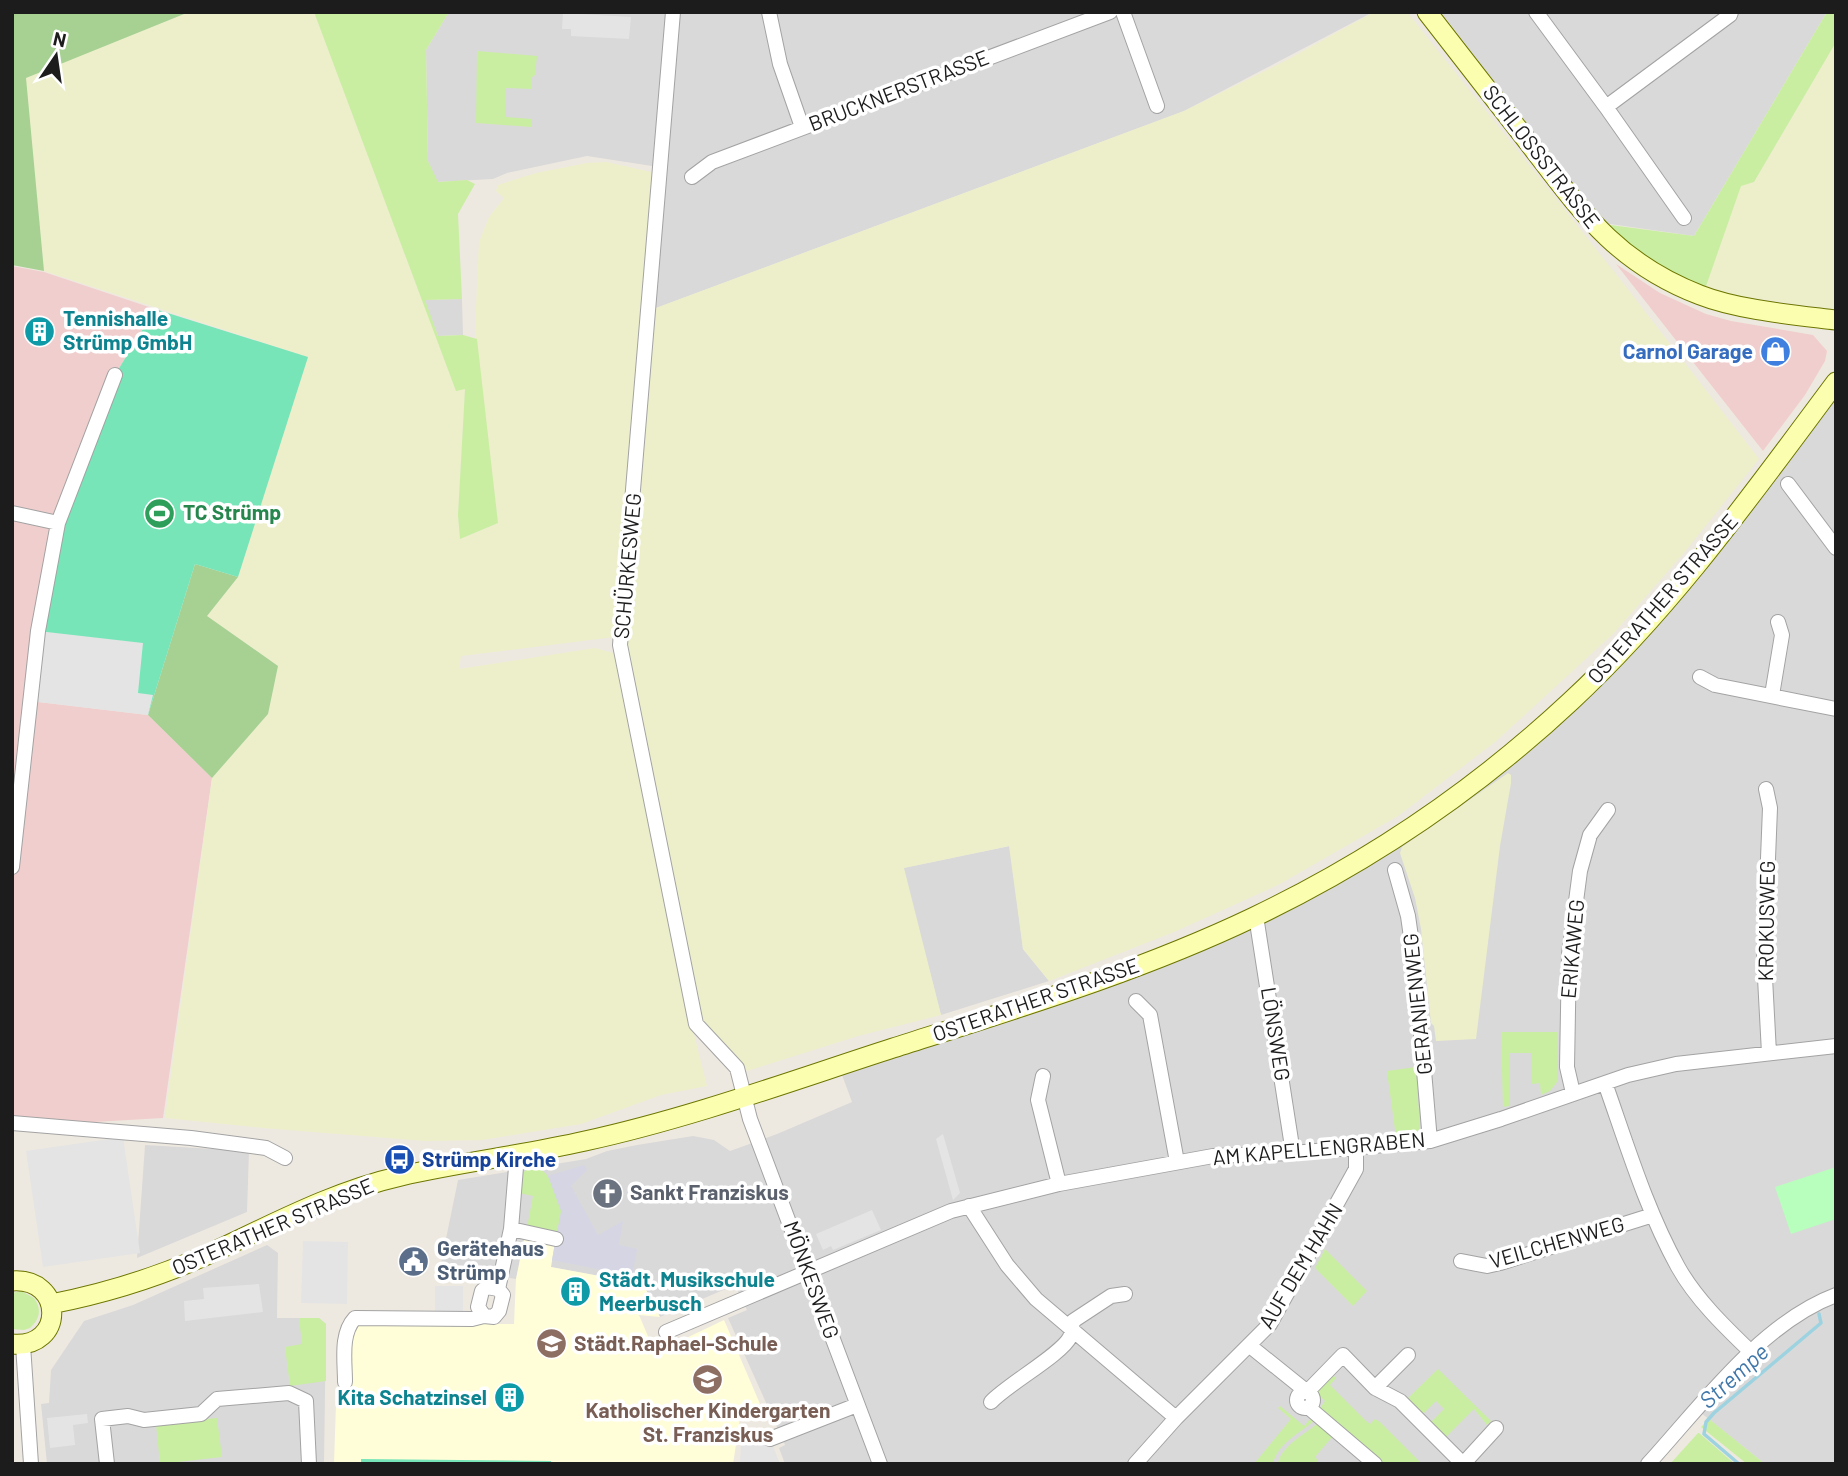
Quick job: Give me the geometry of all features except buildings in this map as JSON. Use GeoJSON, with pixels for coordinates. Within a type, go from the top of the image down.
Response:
{"type":"FeatureCollection","features":[{"type":"Feature","properties":{"kind":"main road","name":"SCHLOSSSTRASSE"},"geometry":{"type":"LineString","coordinates":[[1427,12],[1579,209],[1618,248],[1659,276],[1703,296],[1723,302],[1836,320]]}},
{"type":"Feature","properties":{"kind":"main road","name":"OSTERATHER STRASSE"},"geometry":{"type":"LineString","coordinates":[[51,1304],[143,1281],[343,1194],[401,1176],[590,1140],[745,1096],[1153,961],[1256,916],[1318,884],[1382,846],[1446,803],[1511,753],[1567,704],[1634,638],[1702,561],[1836,382]]}},
{"type":"Feature","properties":{"kind":"main road"},"geometry":{"type":"LineString","coordinates":[[12,1280],[32,1283],[47,1295],[52,1315],[44,1334],[34,1342],[17,1344]]}},
{"type":"Feature","properties":{"kind":"street","name":"SCHÜRKESWEG"},"geometry":{"type":"LineString","coordinates":[[673,12],[620,645],[696,1024],[737,1068],[745,1096]]}},
{"type":"Feature","properties":{"kind":"street"},"geometry":{"type":"LineString","coordinates":[[769,12],[780,64],[802,127]]}},
{"type":"Feature","properties":{"kind":"street","name":"BRUCKNERSTRASSE"},"geometry":{"type":"LineString","coordinates":[[692,177],[712,162],[1110,12]]}},
{"type":"Feature","properties":{"kind":"street"},"geometry":{"type":"LineString","coordinates":[[1123,12],[1157,106]]}},
{"type":"Feature","properties":{"kind":"street"},"geometry":{"type":"LineString","coordinates":[[1536,12],[1684,218]]}},
{"type":"Feature","properties":{"kind":"street"},"geometry":{"type":"LineString","coordinates":[[1606,107],[1731,12]]}},
{"type":"Feature","properties":{"kind":"street"},"geometry":{"type":"LineString","coordinates":[[12,867],[38,631],[58,523],[115,375]]}},
{"type":"Feature","properties":{"kind":"street"},"geometry":{"type":"LineString","coordinates":[[1787,484],[1836,548]]}},
{"type":"Feature","properties":{"kind":"street"},"geometry":{"type":"LineString","coordinates":[[12,513],[58,523]]}},
{"type":"Feature","properties":{"kind":"street"},"geometry":{"type":"LineString","coordinates":[[1772,695],[1782,635],[1778,622]]}},
{"type":"Feature","properties":{"kind":"street"},"geometry":{"type":"LineString","coordinates":[[1700,677],[1715,685],[1836,709]]}},
{"type":"Feature","properties":{"kind":"street","name":"KROKUSWEG"},"geometry":{"type":"LineString","coordinates":[[1766,789],[1770,808],[1765,959],[1769,1053]]}},
{"type":"Feature","properties":{"kind":"street","name":"ERIKAWEG"},"geometry":{"type":"LineString","coordinates":[[1573,1093],[1567,1067],[1569,954],[1580,871],[1590,835],[1608,810]]}},
{"type":"Feature","properties":{"kind":"street","name":"GERANIENWEG"},"geometry":{"type":"LineString","coordinates":[[1395,870],[1408,916],[1415,965],[1430,1141]]}},
{"type":"Feature","properties":{"kind":"street","name":"LÖNSWEG"},"geometry":{"type":"LineString","coordinates":[[1256,916],[1293,1153]]}},
{"type":"Feature","properties":{"kind":"street"},"geometry":{"type":"LineString","coordinates":[[1136,1001],[1150,1015],[1177,1162]]}},
{"type":"Feature","properties":{"kind":"street","name":"AM KAPELLENGRABEN"},"geometry":{"type":"LineString","coordinates":[[666,1332],[969,1206],[1059,1184],[1213,1156],[1293,1153],[1430,1141],[1573,1093],[1676,1064],[1836,1046]]}},
{"type":"Feature","properties":{"kind":"street"},"geometry":{"type":"LineString","coordinates":[[1043,1076],[1038,1100],[1059,1184]]}},
{"type":"Feature","properties":{"kind":"street"},"geometry":{"type":"LineString","coordinates":[[1605,1083],[1653,1215],[1679,1269],[1711,1313],[1751,1352]]}},
{"type":"Feature","properties":{"kind":"street","name":"MÖNKESWEG"},"geometry":{"type":"LineString","coordinates":[[745,1096],[750,1119],[880,1464]]}},
{"type":"Feature","properties":{"kind":"street"},"geometry":{"type":"LineString","coordinates":[[12,1123],[266,1147],[285,1158]]}},
{"type":"Feature","properties":{"kind":"street","name":"AUF DEM HAHN"},"geometry":{"type":"LineString","coordinates":[[1136,1463],[1276,1316],[1356,1169],[1356,1148]]}},
{"type":"Feature","properties":{"kind":"street"},"geometry":{"type":"LineString","coordinates":[[345,1381],[347,1326],[355,1318],[472,1319],[484,1316],[478,1307],[482,1291],[487,1287],[498,1289],[511,1228],[517,1156]]}},
{"type":"Feature","properties":{"kind":"street"},"geometry":{"type":"LineString","coordinates":[[969,1206],[1007,1265],[1037,1299],[1176,1418]]}},
{"type":"Feature","properties":{"kind":"street","name":"VEILCHENWEG"},"geometry":{"type":"LineString","coordinates":[[1461,1261],[1487,1266],[1500,1263],[1653,1215]]}},
{"type":"Feature","properties":{"kind":"street"},"geometry":{"type":"LineString","coordinates":[[511,1228],[556,1239]]}},
{"type":"Feature","properties":{"kind":"street"},"geometry":{"type":"LineString","coordinates":[[991,1402],[1002,1390],[1069,1339],[1073,1321],[1111,1296],[1125,1294]]}},
{"type":"Feature","properties":{"kind":"street"},"geometry":{"type":"LineString","coordinates":[[1648,1464],[1751,1352],[1806,1308],[1836,1295]]}},
{"type":"Feature","properties":{"kind":"street"},"geometry":{"type":"LineString","coordinates":[[17,1344],[31,1464]]}},
{"type":"Feature","properties":{"kind":"street"},"geometry":{"type":"LineString","coordinates":[[1250,1346],[1313,1398],[1308,1407],[1375,1464]]}},
{"type":"Feature","properties":{"kind":"street"},"geometry":{"type":"LineString","coordinates":[[1306,1392],[1343,1355],[1375,1388],[1401,1401],[1463,1463],[1496,1429]]}},
{"type":"Feature","properties":{"kind":"street"},"geometry":{"type":"LineString","coordinates":[[1375,1388],[1408,1355]]}},
{"type":"Feature","properties":{"kind":"street"},"geometry":{"type":"LineString","coordinates":[[107,1464],[102,1419],[128,1416],[144,1420],[201,1414],[218,1399],[289,1393],[306,1401],[309,1464]]}},
{"type":"Feature","properties":{"kind":"street"},"geometry":{"type":"LineString","coordinates":[[770,1439],[857,1405]]}},
{"type":"Feature","properties":{"kind":"shaded area"},"geometry":{"type":"Polygon","coordinates":[[[189,12],[314,12],[456,391],[465,388],[458,515],[460,539],[498,523],[475,331],[479,242],[489,217],[504,198],[496,191],[498,185],[536,173],[587,163],[606,162],[656,173],[614,637],[461,656],[459,669],[595,648],[617,654],[692,1026],[707,1086],[661,1095],[581,1124],[482,1140],[425,1141],[165,1118],[212,778],[268,714],[278,666],[207,616],[238,577],[308,357],[44,271],[25,77],[189,12]]]}},
{"type":"Feature","properties":{"kind":"shaded area"},"geometry":{"type":"Polygon","coordinates":[[[449,12],[1373,12],[1184,111],[656,308],[665,168],[587,156],[507,173],[493,179],[437,182],[428,161],[426,50],[449,12]]]}},
{"type":"Feature","properties":{"kind":"shaded area"},"geometry":{"type":"Polygon","coordinates":[[[1374,12],[1407,12],[1759,459],[1683,554],[1613,634],[1495,742],[1398,816],[1278,885],[1174,932],[1049,981],[1023,949],[1009,846],[904,868],[941,1015],[858,1036],[747,1071],[735,1054],[703,1022],[627,644],[656,308],[1184,111],[1287,60],[1374,12]]]}},
{"type":"Feature","properties":{"kind":"shaded area"},"geometry":{"type":"Polygon","coordinates":[[[1441,12],[1827,12],[1694,236],[1603,223],[1441,12]]]}},
{"type":"Feature","properties":{"kind":"shaded area"},"geometry":{"type":"Polygon","coordinates":[[[563,13],[631,17],[629,39],[571,36],[571,29],[562,29],[563,13]]]}},
{"type":"Feature","properties":{"kind":"shaded area"},"geometry":{"type":"Polygon","coordinates":[[[1836,42],[1836,310],[1705,289],[1741,185],[1754,182],[1836,42]]]}},
{"type":"Feature","properties":{"kind":"shaded area"},"geometry":{"type":"Polygon","coordinates":[[[1616,264],[1660,293],[1706,314],[1813,335],[1827,351],[1825,361],[1805,395],[1763,451],[1616,264]]]}},
{"type":"Feature","properties":{"kind":"shaded area"},"geometry":{"type":"Polygon","coordinates":[[[12,266],[44,272],[155,309],[115,375],[30,701],[148,715],[212,778],[163,1118],[42,1125],[12,1123],[12,266]]]}},
{"type":"Feature","properties":{"kind":"shaded area"},"geometry":{"type":"Polygon","coordinates":[[[462,299],[463,335],[438,336],[424,300],[462,299]]]}},
{"type":"Feature","properties":{"kind":"shaded area"},"geometry":{"type":"Polygon","coordinates":[[[1836,399],[1836,1464],[1765,1464],[1696,1409],[1643,1464],[785,1464],[779,1448],[785,1445],[728,1318],[747,1310],[735,1285],[660,1317],[643,1284],[550,1267],[552,1260],[525,1236],[516,1279],[440,1268],[458,1180],[586,1159],[607,1151],[693,1136],[714,1140],[730,1151],[852,1102],[842,1075],[1156,969],[1262,922],[1307,898],[1634,650],[1702,574],[1836,399]]]}},
{"type":"Feature","properties":{"kind":"shaded area"},"geometry":{"type":"Polygon","coordinates":[[[38,631],[143,643],[138,693],[153,695],[148,715],[30,701],[38,631]]]}},
{"type":"Feature","properties":{"kind":"shaded area"},"geometry":{"type":"Polygon","coordinates":[[[1508,773],[1511,775],[1511,783],[1500,846],[1476,1039],[1436,1041],[1431,1023],[1421,929],[1415,898],[1400,853],[1402,847],[1508,773]]]}},
{"type":"Feature","properties":{"kind":"shaded area"},"geometry":{"type":"Polygon","coordinates":[[[1010,846],[1023,949],[1049,981],[941,1015],[903,868],[1010,846]]]}},
{"type":"Feature","properties":{"kind":"shaded area"},"geometry":{"type":"Polygon","coordinates":[[[943,1134],[960,1193],[953,1200],[936,1139],[943,1134]]]}},
{"type":"Feature","properties":{"kind":"shaded area"},"geometry":{"type":"Polygon","coordinates":[[[123,1137],[140,1253],[43,1267],[26,1151],[123,1137]]]}},
{"type":"Feature","properties":{"kind":"shaded area"},"geometry":{"type":"Polygon","coordinates":[[[145,1145],[249,1151],[247,1212],[137,1258],[145,1145]]]}},
{"type":"Feature","properties":{"kind":"shaded area"},"geometry":{"type":"Polygon","coordinates":[[[584,1165],[587,1170],[571,1186],[598,1235],[623,1221],[619,1245],[637,1249],[632,1276],[552,1260],[561,1211],[548,1176],[584,1165]]]}},
{"type":"Feature","properties":{"kind":"shaded area"},"geometry":{"type":"Polygon","coordinates":[[[872,1210],[881,1230],[833,1250],[831,1246],[823,1250],[816,1234],[872,1210]]]}},
{"type":"Feature","properties":{"kind":"shaded area"},"geometry":{"type":"Polygon","coordinates":[[[525,1235],[555,1242],[551,1267],[643,1284],[660,1317],[639,1315],[655,1353],[724,1320],[760,1404],[741,1412],[733,1464],[334,1464],[336,1405],[349,1369],[349,1333],[358,1324],[514,1324],[516,1279],[525,1235]]]}},
{"type":"Feature","properties":{"kind":"shaded area"},"geometry":{"type":"Polygon","coordinates":[[[303,1241],[348,1242],[347,1304],[301,1303],[303,1241]]]}},
{"type":"Feature","properties":{"kind":"shaded area"},"geometry":{"type":"Polygon","coordinates":[[[267,1245],[278,1253],[277,1318],[319,1318],[326,1324],[324,1464],[47,1464],[41,1404],[49,1403],[51,1370],[84,1321],[133,1305],[267,1245]]]}},
{"type":"Feature","properties":{"kind":"shaded area"},"geometry":{"type":"Polygon","coordinates":[[[259,1284],[263,1312],[185,1321],[184,1301],[204,1299],[203,1288],[259,1284]]]}},
{"type":"Feature","properties":{"kind":"shaded area"},"geometry":{"type":"Polygon","coordinates":[[[435,1286],[463,1286],[463,1311],[435,1311],[435,1286]]]}},
{"type":"Feature","properties":{"kind":"shaded area"},"geometry":{"type":"Polygon","coordinates":[[[87,1414],[88,1423],[73,1425],[75,1445],[50,1448],[47,1418],[87,1414]]]}},
{"type":"Feature","properties":{"kind":"shaded area"},"geometry":{"type":"Polygon","coordinates":[[[768,1433],[780,1464],[740,1464],[741,1443],[768,1433]]]}},
{"type":"Feature","properties":{"kind":"green space"},"geometry":{"type":"Polygon","coordinates":[[[12,12],[189,12],[26,78],[44,271],[12,265],[12,12]]]}},
{"type":"Feature","properties":{"kind":"green space"},"geometry":{"type":"Polygon","coordinates":[[[314,12],[449,12],[426,50],[428,161],[438,182],[467,180],[475,184],[458,214],[462,299],[425,300],[438,336],[463,335],[477,339],[498,523],[460,539],[458,515],[465,389],[456,391],[314,12]]]}},
{"type":"Feature","properties":{"kind":"green space"},"geometry":{"type":"Polygon","coordinates":[[[1827,12],[1836,12],[1836,42],[1754,182],[1741,186],[1705,289],[1663,270],[1603,224],[1694,236],[1827,12]]]}},
{"type":"Feature","properties":{"kind":"green space"},"geometry":{"type":"Polygon","coordinates":[[[477,51],[537,56],[535,75],[531,78],[532,89],[506,88],[505,117],[532,119],[531,127],[476,123],[477,51]]]}},
{"type":"Feature","properties":{"kind":"green space","name":"TC Strümp"},"geometry":{"type":"Polygon","coordinates":[[[155,309],[308,357],[238,577],[195,564],[148,715],[38,631],[58,523],[115,375],[155,309]]]}},
{"type":"Feature","properties":{"kind":"green space"},"geometry":{"type":"Polygon","coordinates":[[[195,564],[238,577],[207,616],[278,666],[268,714],[212,778],[148,715],[195,564]]]}},
{"type":"Feature","properties":{"kind":"green space"},"geometry":{"type":"Polygon","coordinates":[[[1501,1032],[1558,1032],[1557,1082],[1550,1091],[1541,1095],[1540,1083],[1532,1084],[1532,1053],[1509,1053],[1509,1106],[1503,1107],[1501,1032]]]}},
{"type":"Feature","properties":{"kind":"green space"},"geometry":{"type":"Polygon","coordinates":[[[1416,1067],[1420,1128],[1416,1133],[1396,1137],[1387,1071],[1416,1067]]]}},
{"type":"Feature","properties":{"kind":"green space"},"geometry":{"type":"Polygon","coordinates":[[[536,1164],[548,1176],[562,1211],[556,1236],[527,1228],[533,1196],[519,1193],[520,1183],[524,1172],[536,1164]]]}},
{"type":"Feature","properties":{"kind":"green space"},"geometry":{"type":"Polygon","coordinates":[[[1836,1167],[1836,1219],[1791,1234],[1775,1187],[1836,1167]]]}},
{"type":"Feature","properties":{"kind":"green space"},"geometry":{"type":"Polygon","coordinates":[[[1325,1249],[1367,1291],[1353,1306],[1315,1268],[1325,1249]]]}},
{"type":"Feature","properties":{"kind":"green space"},"geometry":{"type":"Polygon","coordinates":[[[21,1291],[34,1298],[39,1310],[33,1325],[24,1330],[12,1329],[12,1293],[21,1291]]]}},
{"type":"Feature","properties":{"kind":"green space"},"geometry":{"type":"Polygon","coordinates":[[[299,1318],[319,1318],[326,1324],[326,1381],[290,1386],[285,1347],[302,1344],[299,1318]]]}},
{"type":"Feature","properties":{"kind":"green space"},"geometry":{"type":"Polygon","coordinates":[[[1438,1369],[1491,1421],[1487,1425],[1474,1409],[1445,1438],[1430,1423],[1444,1409],[1436,1401],[1422,1415],[1406,1400],[1438,1369]]]}},
{"type":"Feature","properties":{"kind":"green space"},"geometry":{"type":"Polygon","coordinates":[[[1333,1375],[1336,1378],[1330,1385],[1365,1420],[1370,1424],[1375,1419],[1380,1422],[1422,1464],[1385,1464],[1320,1408],[1325,1401],[1316,1393],[1333,1375]]]}},
{"type":"Feature","properties":{"kind":"green space"},"geometry":{"type":"Polygon","coordinates":[[[1280,1406],[1304,1426],[1311,1418],[1314,1421],[1284,1445],[1273,1464],[1254,1464],[1291,1419],[1278,1408],[1280,1406]]]}},
{"type":"Feature","properties":{"kind":"green space"},"geometry":{"type":"Polygon","coordinates":[[[217,1418],[222,1457],[160,1464],[156,1424],[217,1418]]]}},
{"type":"Feature","properties":{"kind":"green space"},"geometry":{"type":"Polygon","coordinates":[[[1709,1419],[1765,1464],[1747,1464],[1701,1427],[1709,1419]]]}},
{"type":"Feature","properties":{"kind":"green space"},"geometry":{"type":"Polygon","coordinates":[[[1318,1423],[1333,1436],[1315,1457],[1318,1460],[1316,1464],[1278,1464],[1288,1446],[1318,1423]]]}},
{"type":"Feature","properties":{"kind":"green space"},"geometry":{"type":"Polygon","coordinates":[[[1699,1433],[1735,1464],[1670,1464],[1699,1433]]]}},
{"type":"Feature","properties":{"kind":"green space"},"geometry":{"type":"Polygon","coordinates":[[[361,1459],[551,1461],[551,1464],[361,1464],[361,1459]]]}},
{"type":"Feature","properties":{"kind":"waterway","name":"Strempe"},"geometry":{"type":"LineString","coordinates":[[1739,1464],[1704,1434],[1706,1422],[1821,1323],[1819,1314]]}},
{"type":"Feature","properties":{"kind":"place","name":"Tennishalle Strümp GmbH"},"geometry":{"type":"Point","coordinates":[40,331]}},
{"type":"Feature","properties":{"kind":"place","name":"Carnol Garage"},"geometry":{"type":"Point","coordinates":[1776,352]}},
{"type":"Feature","properties":{"kind":"place","name":"TC Strümp"},"geometry":{"type":"Point","coordinates":[160,513]}},
{"type":"Feature","properties":{"kind":"place","name":"Strümp Kirche"},"geometry":{"type":"Point","coordinates":[399,1160]}},
{"type":"Feature","properties":{"kind":"place","name":"Sankt Franziskus"},"geometry":{"type":"Point","coordinates":[607,1193]}},
{"type":"Feature","properties":{"kind":"place","name":"Gerätehaus Strümp"},"geometry":{"type":"Point","coordinates":[414,1261]}},
{"type":"Feature","properties":{"kind":"place","name":"Städt. Musikschule Meerbusch"},"geometry":{"type":"Point","coordinates":[576,1292]}},
{"type":"Feature","properties":{"kind":"place","name":"Städt.Raphael-Schule"},"geometry":{"type":"Point","coordinates":[551,1344]}},
{"type":"Feature","properties":{"kind":"place","name":"Katholischer Kindergarten St. Franziskus"},"geometry":{"type":"Point","coordinates":[708,1379]}},
{"type":"Feature","properties":{"kind":"place","name":"Kita Schatzinsel"},"geometry":{"type":"Point","coordinates":[510,1398]}}]}
